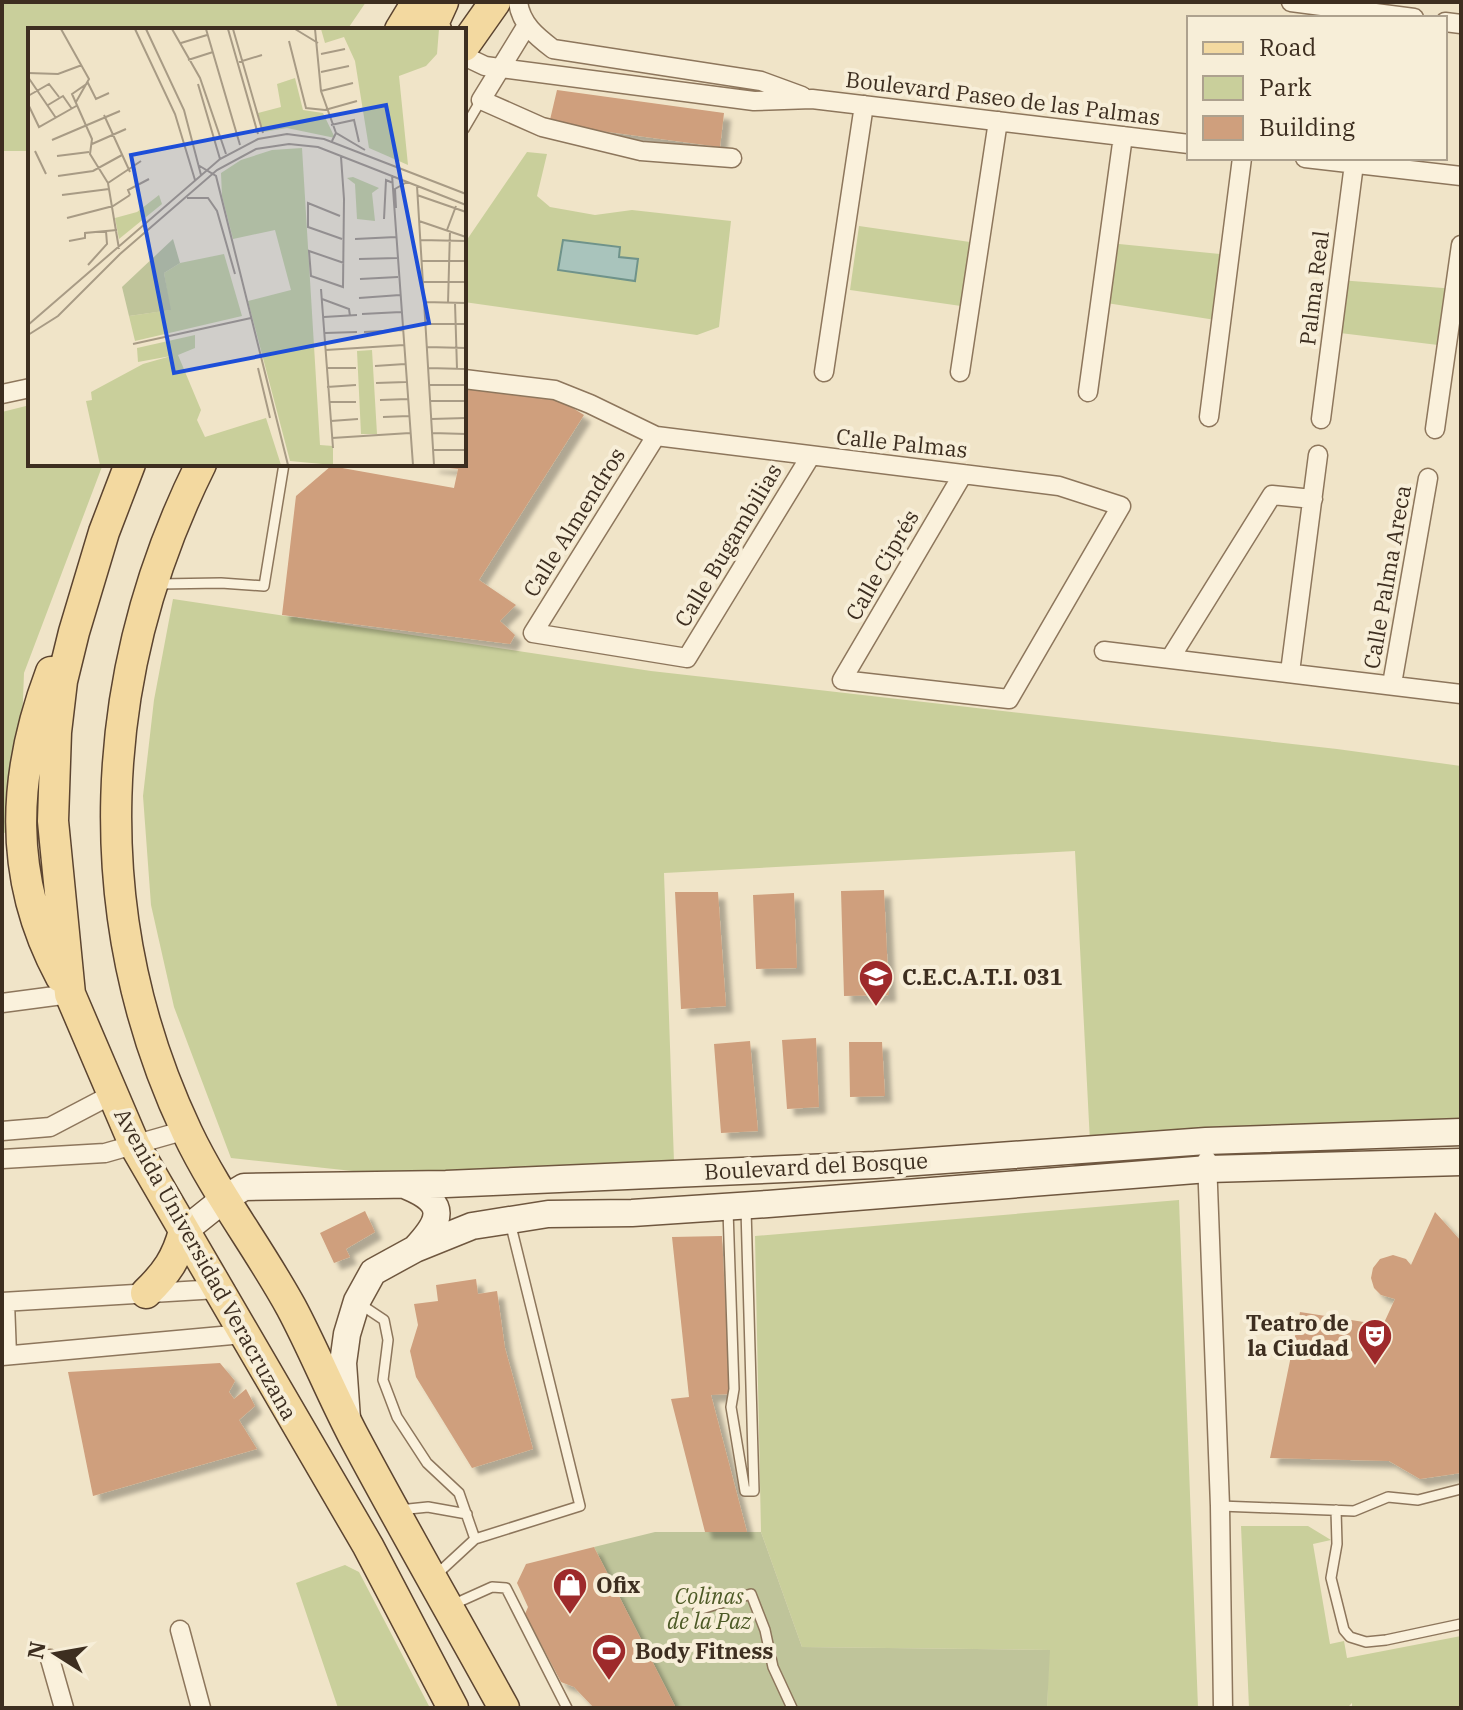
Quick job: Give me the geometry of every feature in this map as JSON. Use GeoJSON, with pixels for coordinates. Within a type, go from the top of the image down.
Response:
{"type":"FeatureCollection","features":[{"type":"Feature","properties":{"kind":"main road"},"geometry":{"type":"LineString","coordinates":[[401,28],[417,2]]}},
{"type":"Feature","properties":{"kind":"main road"},"geometry":{"type":"LineString","coordinates":[[435,28],[433,24],[443,2]]}},
{"type":"Feature","properties":{"kind":"main road"},"geometry":{"type":"LineString","coordinates":[[466,43],[495,2]]}},
{"type":"Feature","properties":{"kind":"main road","name":"Avenida Universidad Veracruzana"},"geometry":{"type":"LineString","coordinates":[[129,466],[104,532],[62,681],[53,783],[55,870],[70,994],[135,1146],[368,1546],[453,1708]]}},
{"type":"Feature","properties":{"kind":"main road","name":"Avenida Universidad Veracruzana"},"geometry":{"type":"LineString","coordinates":[[200,466],[151,584],[135,642],[122,712],[115,797],[116,846],[123,920],[137,992],[166,1086],[208,1175],[290,1305],[347,1422],[446,1608],[504,1708]]}},
{"type":"Feature","properties":{"kind":"main road"},"geometry":{"type":"LineString","coordinates":[[70,994],[13,868],[11,835],[27,746],[55,664],[74,632]]}},
{"type":"Feature","properties":{"kind":"main road","name":"Boulevard del Bosque"},"geometry":{"type":"LineString","coordinates":[[184,1231],[244,1187],[407,1186],[875,1165],[1206,1141],[1461,1132]]}},
{"type":"Feature","properties":{"kind":"main road","name":"Boulevard del Bosque"},"geometry":{"type":"LineString","coordinates":[[347,1422],[343,1363],[347,1334],[357,1301],[373,1272],[415,1249],[472,1226],[548,1214],[737,1206],[1208,1169],[1449,1165]]}},
{"type":"Feature","properties":{"kind":"main road"},"geometry":{"type":"LineString","coordinates":[[407,1186],[425,1193],[434,1203],[437,1213],[434,1226],[415,1249]]}},
{"type":"Feature","properties":{"kind":"main road"},"geometry":{"type":"LineString","coordinates":[[146,1293],[168,1272],[179,1251],[184,1231]]}},
{"type":"Feature","properties":{"kind":"main road"},"geometry":{"type":"LineString","coordinates":[[400,1606],[412,1607],[431,1619],[461,1664],[482,1668]]}},
{"type":"Feature","properties":{"kind":"street","name":"Boulevard Paseo de las Palmas"},"geometry":{"type":"LineString","coordinates":[[518,2],[521,15],[534,35],[553,49],[761,81],[812,99]]}},
{"type":"Feature","properties":{"kind":"street"},"geometry":{"type":"LineString","coordinates":[[1291,2],[1400,16]]}},
{"type":"Feature","properties":{"kind":"street"},"geometry":{"type":"LineString","coordinates":[[527,25],[481,100],[542,127],[641,151],[732,158]]}},
{"type":"Feature","properties":{"kind":"street","name":"Boulevard Paseo de las Palmas"},"geometry":{"type":"LineString","coordinates":[[466,57],[485,66],[754,101],[812,99],[1187,144]]}},
{"type":"Feature","properties":{"kind":"street"},"geometry":{"type":"LineString","coordinates":[[824,372],[864,105]]}},
{"type":"Feature","properties":{"kind":"street"},"geometry":{"type":"LineString","coordinates":[[960,372],[998,121]]}},
{"type":"Feature","properties":{"kind":"street"},"geometry":{"type":"LineString","coordinates":[[1088,392],[1123,136]]}},
{"type":"Feature","properties":{"kind":"street"},"geometry":{"type":"LineString","coordinates":[[1209,417],[1242,160]]}},
{"type":"Feature","properties":{"kind":"street"},"geometry":{"type":"LineString","coordinates":[[1321,160],[1461,176]]}},
{"type":"Feature","properties":{"kind":"street","name":"Palma Real"},"geometry":{"type":"LineString","coordinates":[[1321,419],[1354,164]]}},
{"type":"Feature","properties":{"kind":"street"},"geometry":{"type":"LineString","coordinates":[[1435,429],[1461,245]]}},
{"type":"Feature","properties":{"kind":"street","name":"Calle Palmas"},"geometry":{"type":"LineString","coordinates":[[466,379],[555,390],[656,436],[1059,486],[1121,506],[1009,699]]}},
{"type":"Feature","properties":{"kind":"street"},"geometry":{"type":"LineString","coordinates":[[2,394],[28,388]]}},
{"type":"Feature","properties":{"kind":"street","name":"Calle Almendros"},"geometry":{"type":"LineString","coordinates":[[656,436],[533,633],[687,658]]}},
{"type":"Feature","properties":{"kind":"street"},"geometry":{"type":"LineString","coordinates":[[1290,672],[1318,455]]}},
{"type":"Feature","properties":{"kind":"street","name":"Calle Bugambilias"},"geometry":{"type":"LineString","coordinates":[[687,658],[810,457]]}},
{"type":"Feature","properties":{"kind":"street","name":"Calle Ciprés"},"geometry":{"type":"LineString","coordinates":[[963,474],[842,680],[1009,699]]}},
{"type":"Feature","properties":{"kind":"street","name":"Calle Palma Areca"},"geometry":{"type":"LineString","coordinates":[[1392,684],[1428,478]]}},
{"type":"Feature","properties":{"kind":"street"},"geometry":{"type":"LineString","coordinates":[[1171,657],[1272,495],[1313,499]]}},
{"type":"Feature","properties":{"kind":"street"},"geometry":{"type":"LineString","coordinates":[[1104,651],[1461,694]]}},
{"type":"Feature","properties":{"kind":"street"},"geometry":{"type":"LineString","coordinates":[[2,1003],[70,994]]}},
{"type":"Feature","properties":{"kind":"street"},"geometry":{"type":"LineString","coordinates":[[2,1131],[50,1127],[111,1095]]}},
{"type":"Feature","properties":{"kind":"street"},"geometry":{"type":"LineString","coordinates":[[50,1127],[55,1156]]}},
{"type":"Feature","properties":{"kind":"street"},"geometry":{"type":"LineString","coordinates":[[2,1159],[105,1153],[186,1130]]}},
{"type":"Feature","properties":{"kind":"street"},"geometry":{"type":"LineString","coordinates":[[1206,1141],[1220,1506],[1223,1708]]}},
{"type":"Feature","properties":{"kind":"street"},"geometry":{"type":"LineString","coordinates":[[218,1289],[4,1302],[4,1356],[243,1334]]}},
{"type":"Feature","properties":{"kind":"street"},"geometry":{"type":"LineString","coordinates":[[180,1630],[201,1708]]}},
{"type":"Feature","properties":{"kind":"street"},"geometry":{"type":"LineString","coordinates":[[50,1659],[64,1708]]}},
{"type":"Feature","properties":{"kind":"lane"},"geometry":{"type":"LineString","coordinates":[[466,126],[481,100]]}},
{"type":"Feature","properties":{"kind":"lane"},"geometry":{"type":"LineString","coordinates":[[151,584],[264,586],[284,466]]}},
{"type":"Feature","properties":{"kind":"lane"},"geometry":{"type":"LineString","coordinates":[[737,1206],[749,1302],[754,1491],[745,1491],[731,1407],[734,1389],[731,1303],[737,1206]]}},
{"type":"Feature","properties":{"kind":"lane"},"geometry":{"type":"LineString","coordinates":[[433,1579],[475,1539],[580,1506],[509,1219]]}},
{"type":"Feature","properties":{"kind":"lane"},"geometry":{"type":"LineString","coordinates":[[357,1301],[384,1320],[388,1340],[383,1380],[397,1417],[427,1463],[459,1493],[475,1539]]}},
{"type":"Feature","properties":{"kind":"lane"},"geometry":{"type":"LineString","coordinates":[[731,1303],[749,1302]]}},
{"type":"Feature","properties":{"kind":"lane"},"geometry":{"type":"LineString","coordinates":[[733,1359],[751,1357]]}},
{"type":"Feature","properties":{"kind":"lane"},"geometry":{"type":"LineString","coordinates":[[1220,1506],[1354,1511],[1388,1497],[1418,1500],[1461,1489]]}},
{"type":"Feature","properties":{"kind":"lane"},"geometry":{"type":"LineString","coordinates":[[395,1510],[428,1507],[467,1514]]}},
{"type":"Feature","properties":{"kind":"lane"},"geometry":{"type":"LineString","coordinates":[[1336,1510],[1337,1544],[1331,1578],[1344,1630],[1350,1637],[1366,1642],[1386,1640],[1461,1624]]}},
{"type":"Feature","properties":{"kind":"lane"},"geometry":{"type":"LineString","coordinates":[[446,1608],[492,1587],[506,1588],[567,1708]]}},
{"type":"Feature","properties":{"kind":"lane"},"geometry":{"type":"LineString","coordinates":[[698,1610],[751,1594],[765,1630],[773,1667],[792,1708]]}},
{"type":"Feature","properties":{"kind":"green space"},"geometry":{"type":"Polygon","coordinates":[[[2,2],[366,2],[348,28],[28,28],[28,151],[2,151],[2,2]]]}},
{"type":"Feature","properties":{"kind":"green space"},"geometry":{"type":"Polygon","coordinates":[[[527,152],[547,154],[537,196],[550,207],[595,215],[632,210],[731,221],[719,327],[697,335],[466,302],[466,241],[527,152]]]}},
{"type":"Feature","properties":{"kind":"green space"},"geometry":{"type":"Polygon","coordinates":[[[859,226],[970,242],[961,306],[850,290],[859,226]]]}},
{"type":"Feature","properties":{"kind":"green space"},"geometry":{"type":"Polygon","coordinates":[[[1109,243],[1230,255],[1222,321],[1100,302],[1109,243]]]}},
{"type":"Feature","properties":{"kind":"green space"},"geometry":{"type":"Polygon","coordinates":[[[1339,280],[1456,289],[1446,346],[1332,332],[1339,280]]]}},
{"type":"Feature","properties":{"kind":"green space"},"geometry":{"type":"Polygon","coordinates":[[[28,406],[28,466],[102,466],[24,673],[18,832],[2,833],[2,412],[28,406]]]}},
{"type":"Feature","properties":{"kind":"green space"},"geometry":{"type":"Polygon","coordinates":[[[173,599],[651,671],[1337,749],[1461,766],[1461,1120],[1090,1142],[1075,851],[664,873],[674,1162],[381,1174],[231,1158],[174,1007],[151,905],[143,796],[154,700],[173,599]]]}},
{"type":"Feature","properties":{"kind":"green space"},"geometry":{"type":"Polygon","coordinates":[[[1179,1200],[1198,1708],[1047,1708],[1049,1650],[802,1647],[761,1532],[755,1236],[1179,1200]]]}},
{"type":"Feature","properties":{"kind":"green space"},"geometry":{"type":"Polygon","coordinates":[[[1241,1526],[1308,1526],[1331,1540],[1313,1544],[1330,1644],[1344,1641],[1347,1658],[1461,1636],[1461,1708],[1352,1708],[1352,1703],[1347,1708],[1249,1708],[1241,1526]]]}},
{"type":"Feature","properties":{"kind":"green space","name":"Colinas de la Paz"},"geometry":{"type":"Polygon","coordinates":[[[655,1532],[761,1532],[802,1647],[1050,1650],[1047,1708],[676,1708],[594,1547],[655,1532]]]}},
{"type":"Feature","properties":{"kind":"green space"},"geometry":{"type":"Polygon","coordinates":[[[345,1565],[359,1572],[430,1708],[338,1708],[296,1583],[345,1565]]]}},
{"type":"Feature","properties":{"kind":"water"},"geometry":{"type":"Polygon","coordinates":[[[563,240],[620,247],[619,257],[638,259],[635,281],[558,270],[563,240]]]}},
{"type":"Feature","properties":{"kind":"building"},"geometry":{"type":"Polygon","coordinates":[[[557,90],[724,113],[720,147],[549,124],[557,90]]]}},
{"type":"Feature","properties":{"kind":"building"},"geometry":{"type":"Polygon","coordinates":[[[466,383],[552,395],[584,415],[479,580],[516,605],[500,621],[515,635],[510,644],[282,615],[296,496],[331,466],[454,488],[458,469],[432,466],[466,466],[466,383]]]}},
{"type":"Feature","properties":{"kind":"building"},"geometry":{"type":"Polygon","coordinates":[[[884,890],[889,995],[844,996],[841,891],[884,890]]]}},
{"type":"Feature","properties":{"kind":"building"},"geometry":{"type":"Polygon","coordinates":[[[675,892],[718,892],[726,1006],[681,1009],[675,892]]]}},
{"type":"Feature","properties":{"kind":"building"},"geometry":{"type":"Polygon","coordinates":[[[794,893],[797,968],[756,969],[753,895],[794,893]]]}},
{"type":"Feature","properties":{"kind":"building"},"geometry":{"type":"Polygon","coordinates":[[[816,1038],[819,1107],[787,1109],[782,1040],[816,1038]]]}},
{"type":"Feature","properties":{"kind":"building"},"geometry":{"type":"Polygon","coordinates":[[[750,1041],[758,1131],[721,1133],[714,1044],[750,1041]]]}},
{"type":"Feature","properties":{"kind":"building"},"geometry":{"type":"Polygon","coordinates":[[[849,1042],[882,1042],[885,1096],[850,1097],[849,1042]]]}},
{"type":"Feature","properties":{"kind":"building"},"geometry":{"type":"Polygon","coordinates":[[[365,1211],[375,1232],[346,1249],[350,1257],[334,1263],[320,1233],[365,1211]]]}},
{"type":"Feature","properties":{"kind":"building","name":"Teatro de la Ciudad"},"geometry":{"type":"Polygon","coordinates":[[[1435,1212],[1461,1241],[1461,1473],[1420,1479],[1389,1461],[1270,1458],[1300,1312],[1383,1325],[1395,1299],[1381,1295],[1374,1288],[1371,1278],[1373,1268],[1380,1259],[1393,1255],[1406,1259],[1411,1265],[1435,1212]]]}},
{"type":"Feature","properties":{"kind":"building"},"geometry":{"type":"Polygon","coordinates":[[[722,1236],[730,1394],[711,1395],[747,1532],[705,1532],[671,1399],[689,1397],[672,1237],[722,1236]]]}},
{"type":"Feature","properties":{"kind":"building"},"geometry":{"type":"Polygon","coordinates":[[[476,1279],[478,1294],[497,1291],[505,1348],[533,1449],[472,1468],[416,1377],[410,1351],[418,1325],[414,1304],[438,1301],[436,1285],[476,1279]]]}},
{"type":"Feature","properties":{"kind":"building"},"geometry":{"type":"Polygon","coordinates":[[[220,1363],[235,1381],[229,1392],[234,1399],[246,1389],[255,1406],[239,1420],[257,1449],[93,1496],[68,1372],[220,1363]]]}},
{"type":"Feature","properties":{"kind":"building"},"geometry":{"type":"Polygon","coordinates":[[[594,1547],[676,1708],[594,1708],[574,1687],[561,1682],[525,1614],[528,1607],[517,1583],[526,1564],[594,1547]]]}},
{"type":"Feature","properties":{"kind":"place","name":"C.E.C.A.T.I. 031"},"geometry":{"type":"Point","coordinates":[876,1008]}},
{"type":"Feature","properties":{"kind":"place","name":"Teatro de la Ciudad"},"geometry":{"type":"Point","coordinates":[1375,1367]}},
{"type":"Feature","properties":{"kind":"place","name":"Ofix"},"geometry":{"type":"Point","coordinates":[570,1616]}},
{"type":"Feature","properties":{"kind":"place","name":"Body Fitness"},"geometry":{"type":"Point","coordinates":[609,1682]}}]}
